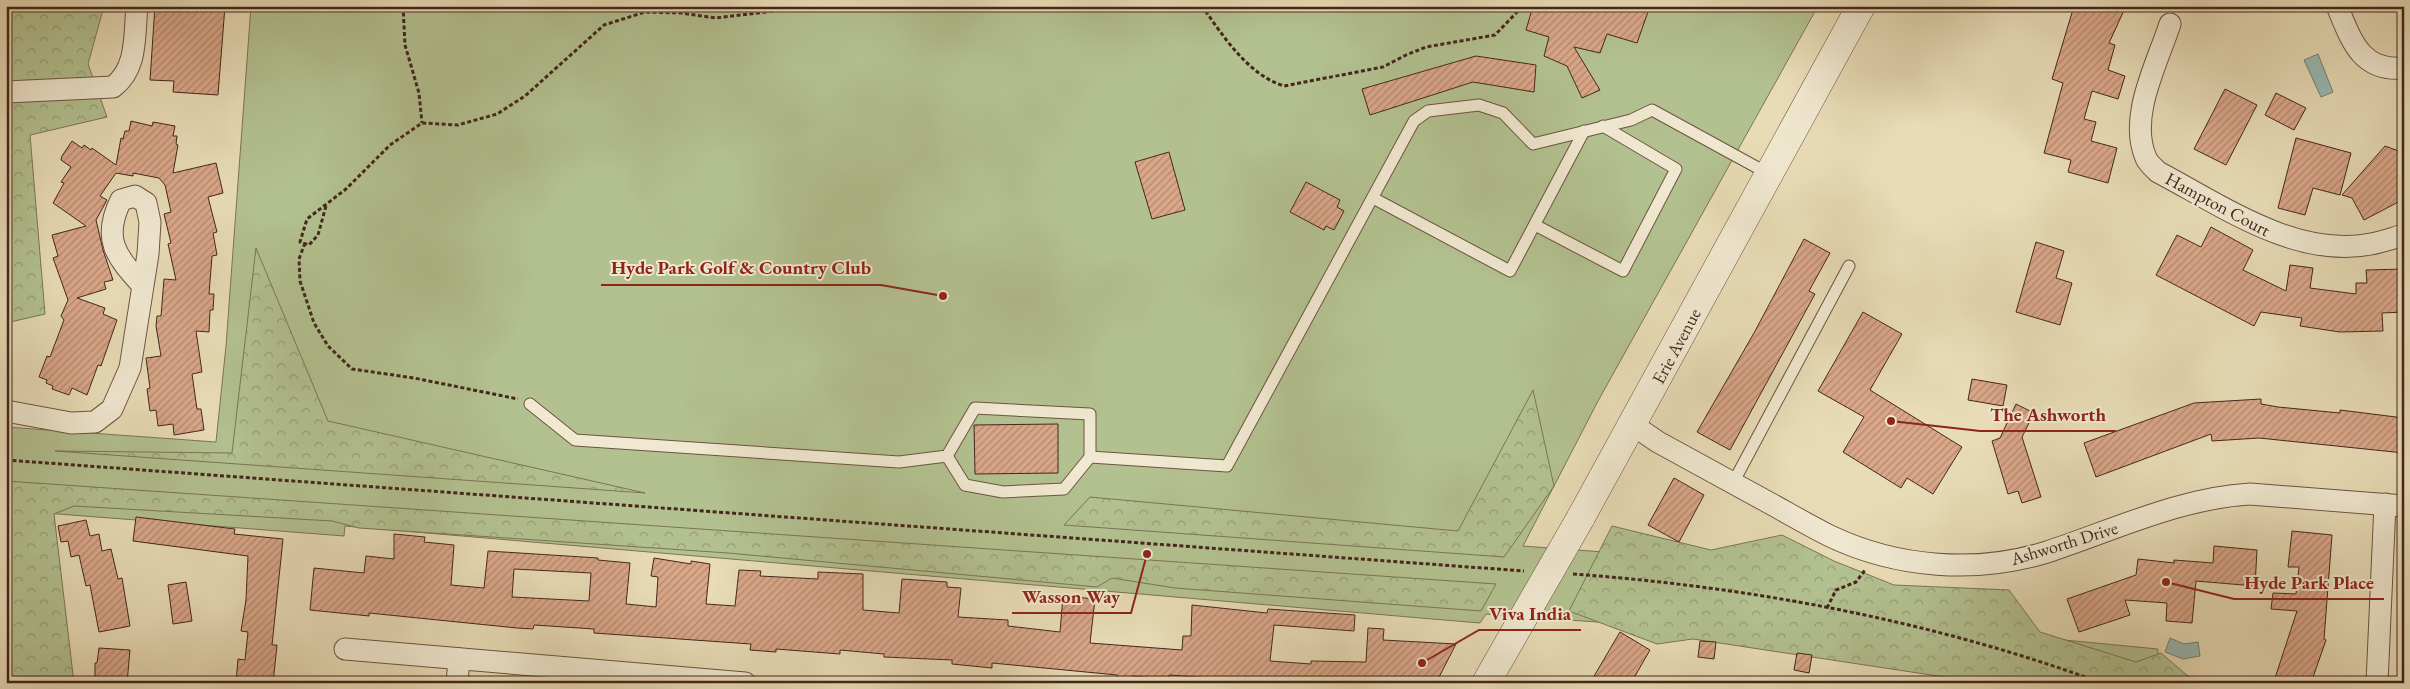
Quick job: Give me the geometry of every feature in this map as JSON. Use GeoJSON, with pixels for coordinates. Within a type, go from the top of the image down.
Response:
{"type":"FeatureCollection","features":[{"type":"Feature","properties":{"kind":"street"},"geometry":{"type":"LineString","coordinates":[[6,92],[113,87],[124,78],[131,65],[137,6]]}},
{"type":"Feature","properties":{"kind":"street","name":"Erie Avenue"},"geometry":{"type":"LineString","coordinates":[[1486,683],[1633,425],[1861,6]]}},
{"type":"Feature","properties":{"kind":"street"},"geometry":{"type":"LineString","coordinates":[[2337,6],[2353,45],[2364,57],[2378,66],[2394,69],[2404,68]]}},
{"type":"Feature","properties":{"kind":"street","name":"Hampton Court"},"geometry":{"type":"LineString","coordinates":[[2170,24],[2140,113],[2140,133],[2146,159],[2158,172],[2277,235],[2327,246],[2369,245],[2404,235]]}},
{"type":"Feature","properties":{"kind":"street"},"geometry":{"type":"LineString","coordinates":[[6,411],[70,423],[94,422],[112,409],[130,368],[143,286]]}},
{"type":"Feature","properties":{"kind":"street","name":"Ashworth Drive"},"geometry":{"type":"LineString","coordinates":[[1633,425],[1658,442],[1830,536],[1862,549],[1928,564],[1996,563],[2030,557],[2195,502],[2226,496],[2250,494],[2395,505]]}},
{"type":"Feature","properties":{"kind":"street"},"geometry":{"type":"LineString","coordinates":[[2377,683],[2395,505]]}},
{"type":"Feature","properties":{"kind":"street"},"geometry":{"type":"LineString","coordinates":[[345,649],[745,683]]}},
{"type":"Feature","properties":{"kind":"street"},"geometry":{"type":"LineString","coordinates":[[457,683],[459,659]]}},
{"type":"Feature","properties":{"kind":"lane"},"geometry":{"type":"LineString","coordinates":[[1090,457],[1227,466],[1414,121],[1428,111],[1479,104],[1503,113],[1533,144],[1631,120],[1652,110],[1770,174]]}},
{"type":"Feature","properties":{"kind":"lane"},"geometry":{"type":"LineString","coordinates":[[1534,225],[1623,272],[1676,169],[1603,126]]}},
{"type":"Feature","properties":{"kind":"lane"},"geometry":{"type":"LineString","coordinates":[[1373,198],[1510,272],[1584,131]]}},
{"type":"Feature","properties":{"kind":"lane"},"geometry":{"type":"LineString","coordinates":[[1733,483],[1849,266]]}},
{"type":"Feature","properties":{"kind":"lane"},"geometry":{"type":"LineString","coordinates":[[530,404],[575,440],[899,462],[947,456]]}},
{"type":"Feature","properties":{"kind":"lane"},"geometry":{"type":"LineString","coordinates":[[975,408],[1090,414],[1090,457],[1064,490],[1003,492],[965,485],[947,456],[975,408]]}},
{"type":"Feature","properties":{"kind":"path"},"geometry":{"type":"LineString","coordinates":[[404,6],[405,45],[420,93],[422,123]]}},
{"type":"Feature","properties":{"kind":"path"},"geometry":{"type":"LineString","coordinates":[[677,6],[690,15]]}},
{"type":"Feature","properties":{"kind":"path"},"geometry":{"type":"LineString","coordinates":[[326,206],[318,235],[309,244],[300,242],[307,218],[326,206],[346,189],[390,145],[422,123],[458,124],[497,114],[525,96],[604,25],[645,12],[716,18],[815,6]]}},
{"type":"Feature","properties":{"kind":"path"},"geometry":{"type":"LineString","coordinates":[[1202,6],[1249,65],[1271,82],[1284,86],[1383,67],[1426,47],[1495,35],[1520,6]]}},
{"type":"Feature","properties":{"kind":"path"},"geometry":{"type":"LineString","coordinates":[[305,243],[299,259],[300,281],[314,323],[328,346],[352,369],[414,378],[518,398],[530,404]]}},
{"type":"Feature","properties":{"kind":"path"},"geometry":{"type":"LineString","coordinates":[[6,460],[1530,571]]}},
{"type":"Feature","properties":{"kind":"path"},"geometry":{"type":"LineString","coordinates":[[1827,608],[1836,590],[1856,582],[1865,570]]}},
{"type":"Feature","properties":{"kind":"path"},"geometry":{"type":"LineString","coordinates":[[1568,574],[1710,589],[1827,608],[1990,645],[2102,683]]}},
{"type":"Feature","properties":{"kind":"green space"},"geometry":{"type":"Polygon","coordinates":[[[6,6],[104,6],[88,64],[107,117],[30,135],[45,314],[6,323],[6,6]]]}},
{"type":"Feature","properties":{"kind":"green space"},"geometry":{"type":"Polygon","coordinates":[[[251,6],[1818,6],[1598,401],[1523,546],[1658,556],[2064,640],[2158,649],[2158,663],[2205,683],[1978,683],[1961,678],[1652,626],[1486,614],[1480,623],[345,526],[344,536],[6,510],[6,427],[216,442],[226,346],[251,6]]]}},
{"type":"Feature","properties":{"kind":"green space"},"geometry":{"type":"Polygon","coordinates":[[[256,248],[328,421],[645,493],[55,451],[232,453],[256,248]]]}},
{"type":"Feature","properties":{"kind":"green space"},"geometry":{"type":"Polygon","coordinates":[[[1533,390],[1554,486],[1504,557],[1064,525],[1090,497],[1458,531],[1533,390]]]}},
{"type":"Feature","properties":{"kind":"green space"},"geometry":{"type":"Polygon","coordinates":[[[6,481],[1496,584],[1481,611],[1175,588],[1112,578],[1097,587],[728,553],[359,528],[332,521],[74,506],[54,514],[74,683],[6,683],[6,481]]]}},
{"type":"Feature","properties":{"kind":"green space"},"geometry":{"type":"Polygon","coordinates":[[[1612,526],[1711,550],[1782,535],[1834,561],[1894,585],[2009,590],[2040,632],[2136,662],[2161,653],[2196,683],[1984,683],[1693,639],[1657,644],[1569,611],[1612,526]]]}},
{"type":"Feature","properties":{"kind":"water"},"geometry":{"type":"Polygon","coordinates":[[[2318,54],[2333,92],[2321,97],[2304,60],[2318,54]]]}},
{"type":"Feature","properties":{"kind":"water"},"geometry":{"type":"Polygon","coordinates":[[[2170,638],[2184,644],[2198,642],[2200,656],[2183,659],[2165,652],[2170,638]]]}},
{"type":"Feature","properties":{"kind":"building"},"geometry":{"type":"Polygon","coordinates":[[[155,6],[225,6],[218,95],[173,92],[174,81],[150,80],[155,6]]]}},
{"type":"Feature","properties":{"kind":"building"},"geometry":{"type":"Polygon","coordinates":[[[1533,6],[1650,6],[1637,43],[1607,34],[1600,53],[1574,47],[1600,90],[1582,98],[1567,66],[1544,56],[1549,37],[1526,30],[1533,6]]]}},
{"type":"Feature","properties":{"kind":"building"},"geometry":{"type":"Polygon","coordinates":[[[2074,6],[2126,6],[2109,43],[2115,45],[2108,70],[2125,76],[2118,99],[2092,91],[2084,119],[2096,122],[2091,141],[2117,148],[2108,183],[2068,172],[2071,160],[2044,153],[2063,83],[2052,79],[2074,6]]]}},
{"type":"Feature","properties":{"kind":"building"},"geometry":{"type":"Polygon","coordinates":[[[1476,56],[1536,65],[1534,92],[1473,82],[1370,115],[1362,89],[1476,56]]]}},
{"type":"Feature","properties":{"kind":"building"},"geometry":{"type":"Polygon","coordinates":[[[2225,89],[2257,105],[2226,165],[2194,149],[2225,89]]]}},
{"type":"Feature","properties":{"kind":"building"},"geometry":{"type":"Polygon","coordinates":[[[2276,93],[2306,108],[2294,130],[2265,115],[2276,93]]]}},
{"type":"Feature","properties":{"kind":"building"},"geometry":{"type":"Polygon","coordinates":[[[131,121],[152,126],[153,122],[175,126],[173,136],[177,136],[176,144],[178,145],[173,173],[216,163],[223,193],[208,197],[217,232],[213,233],[217,255],[212,256],[209,294],[214,294],[213,310],[210,310],[209,332],[196,331],[202,372],[192,374],[197,409],[201,409],[204,430],[174,435],[173,424],[158,426],[156,410],[150,411],[147,389],[150,388],[146,358],[161,356],[156,326],[157,316],[161,316],[164,279],[176,280],[168,244],[171,243],[164,214],[171,212],[165,185],[159,178],[133,173],[133,176],[116,173],[100,196],[107,200],[96,220],[113,280],[104,282],[106,289],[77,298],[105,308],[103,314],[117,320],[101,366],[98,365],[87,395],[72,388],[69,395],[52,389],[53,386],[46,383],[47,380],[39,377],[47,356],[50,357],[64,320],[61,316],[68,300],[53,258],[58,256],[52,235],[86,226],[53,203],[64,183],[61,182],[71,167],[61,160],[62,156],[72,141],[82,148],[84,145],[91,150],[92,148],[116,165],[121,138],[123,139],[125,131],[129,131],[131,121]]]}},
{"type":"Feature","properties":{"kind":"building"},"geometry":{"type":"Polygon","coordinates":[[[2296,138],[2351,153],[2340,195],[2313,188],[2305,215],[2278,208],[2296,138]]]}},
{"type":"Feature","properties":{"kind":"building"},"geometry":{"type":"Polygon","coordinates":[[[2385,146],[2404,153],[2404,199],[2364,220],[2352,198],[2342,195],[2385,146]]]}},
{"type":"Feature","properties":{"kind":"building"},"geometry":{"type":"Polygon","coordinates":[[[1169,152],[1185,210],[1152,219],[1135,162],[1169,152]]]}},
{"type":"Feature","properties":{"kind":"building"},"geometry":{"type":"Polygon","coordinates":[[[1306,182],[1340,200],[1337,207],[1344,211],[1334,230],[1326,226],[1324,230],[1290,212],[1306,182]]]}},
{"type":"Feature","properties":{"kind":"building"},"geometry":{"type":"Polygon","coordinates":[[[2211,227],[2253,250],[2243,270],[2286,291],[2290,265],[2313,268],[2310,288],[2356,294],[2356,283],[2367,283],[2366,270],[2404,269],[2404,312],[2382,313],[2383,331],[2340,332],[2300,326],[2302,318],[2261,312],[2254,326],[2156,275],[2177,235],[2201,247],[2211,227]]]}},
{"type":"Feature","properties":{"kind":"building"},"geometry":{"type":"Polygon","coordinates":[[[1804,239],[1830,253],[1809,291],[1815,294],[1730,450],[1697,432],[1754,333],[1804,239]]]}},
{"type":"Feature","properties":{"kind":"building"},"geometry":{"type":"Polygon","coordinates":[[[2036,242],[2064,251],[2056,278],[2072,283],[2060,325],[2016,312],[2036,242]]]}},
{"type":"Feature","properties":{"kind":"building"},"geometry":{"type":"Polygon","coordinates":[[[1863,312],[1902,334],[1870,390],[1962,447],[1933,494],[1907,478],[1901,488],[1843,452],[1864,417],[1818,391],[1863,312]]]}},
{"type":"Feature","properties":{"kind":"building"},"geometry":{"type":"Polygon","coordinates":[[[1972,379],[2007,385],[2003,406],[1968,400],[1972,379]]]}},
{"type":"Feature","properties":{"kind":"building"},"geometry":{"type":"Polygon","coordinates":[[[2261,399],[2261,404],[2278,407],[2340,413],[2340,410],[2404,418],[2404,453],[2259,438],[2212,441],[2211,434],[2096,477],[2084,443],[2194,403],[2261,399]]]}},
{"type":"Feature","properties":{"kind":"building"},"geometry":{"type":"Polygon","coordinates":[[[2016,404],[2034,413],[2022,437],[2041,497],[2022,503],[2018,491],[2008,494],[1992,441],[2000,438],[2016,404]]]}},
{"type":"Feature","properties":{"kind":"building"},"geometry":{"type":"Polygon","coordinates":[[[1058,424],[1058,473],[975,474],[974,425],[1058,424]]]}},
{"type":"Feature","properties":{"kind":"building"},"geometry":{"type":"Polygon","coordinates":[[[1674,478],[1704,495],[1679,542],[1648,525],[1674,478]]]}},
{"type":"Feature","properties":{"kind":"building"},"geometry":{"type":"Polygon","coordinates":[[[136,517],[235,529],[234,534],[283,539],[272,645],[277,645],[273,683],[236,683],[238,659],[245,660],[248,632],[241,631],[246,600],[248,556],[133,541],[136,517]]]}},
{"type":"Feature","properties":{"kind":"building"},"geometry":{"type":"Polygon","coordinates":[[[86,520],[90,536],[99,534],[102,551],[111,549],[118,579],[122,578],[130,626],[99,632],[90,585],[86,586],[79,555],[71,557],[68,541],[61,542],[58,526],[86,520]]]}},
{"type":"Feature","properties":{"kind":"building"},"geometry":{"type":"Polygon","coordinates":[[[2292,531],[2332,535],[2324,639],[2326,640],[2311,683],[2288,683],[2275,678],[2297,611],[2271,609],[2273,593],[2296,594],[2299,567],[2288,567],[2292,531]]]}},
{"type":"Feature","properties":{"kind":"building"},"geometry":{"type":"Polygon","coordinates":[[[394,534],[425,537],[424,542],[454,545],[451,585],[484,588],[488,551],[598,558],[598,560],[630,563],[626,604],[656,607],[658,577],[651,576],[654,558],[691,564],[691,561],[710,564],[706,604],[735,606],[739,570],[761,571],[760,576],[818,579],[818,572],[863,574],[863,610],[899,613],[902,579],[947,582],[947,587],[961,588],[958,617],[1008,620],[1008,626],[1060,632],[1063,596],[1095,599],[1090,643],[1182,650],[1183,636],[1191,636],[1192,605],[1267,613],[1268,609],[1355,615],[1354,631],[1274,625],[1270,661],[1311,664],[1311,661],[1366,662],[1368,628],[1384,629],[1383,640],[1456,644],[1436,683],[1211,683],[1212,678],[1169,675],[1169,679],[1133,676],[1133,680],[1117,680],[1117,675],[992,663],[992,668],[952,664],[952,660],[884,657],[884,654],[840,650],[840,654],[776,649],[776,652],[750,650],[751,644],[594,633],[594,629],[534,625],[533,629],[517,628],[369,613],[369,616],[310,610],[314,568],[364,573],[366,556],[394,559],[394,534]],[[514,569],[512,597],[589,601],[591,573],[514,569]]]}},
{"type":"Feature","properties":{"kind":"building"},"geometry":{"type":"Polygon","coordinates":[[[2214,546],[2257,550],[2255,586],[2196,581],[2192,623],[2166,621],[2167,603],[2125,600],[2130,615],[2079,632],[2067,599],[2136,575],[2138,559],[2174,563],[2174,560],[2213,563],[2214,546]]]}},
{"type":"Feature","properties":{"kind":"building"},"geometry":{"type":"Polygon","coordinates":[[[186,582],[192,621],[173,624],[168,585],[186,582]]]}},
{"type":"Feature","properties":{"kind":"building"},"geometry":{"type":"Polygon","coordinates":[[[1620,632],[1650,650],[1631,683],[1590,683],[1620,632]]]}},
{"type":"Feature","properties":{"kind":"building"},"geometry":{"type":"Polygon","coordinates":[[[1700,641],[1716,642],[1714,659],[1698,657],[1700,641]]]}},
{"type":"Feature","properties":{"kind":"building"},"geometry":{"type":"Polygon","coordinates":[[[99,648],[130,650],[127,683],[95,683],[95,663],[97,663],[99,648]]]}},
{"type":"Feature","properties":{"kind":"building"},"geometry":{"type":"Polygon","coordinates":[[[1797,653],[1812,655],[1809,673],[1794,670],[1797,653]]]}},
{"type":"Feature","properties":{"kind":"place","name":"Hyde Park Golf & Country Club"},"geometry":{"type":"Point","coordinates":[943,296]}},
{"type":"Feature","properties":{"kind":"place","name":"The Ashworth"},"geometry":{"type":"Point","coordinates":[1891,421]}},
{"type":"Feature","properties":{"kind":"place","name":"Wasson Way"},"geometry":{"type":"Point","coordinates":[1147,554]}},
{"type":"Feature","properties":{"kind":"place","name":"Hyde Park Place"},"geometry":{"type":"Point","coordinates":[2166,582]}},
{"type":"Feature","properties":{"kind":"place","name":"Viva India"},"geometry":{"type":"Point","coordinates":[1422,663]}}]}
